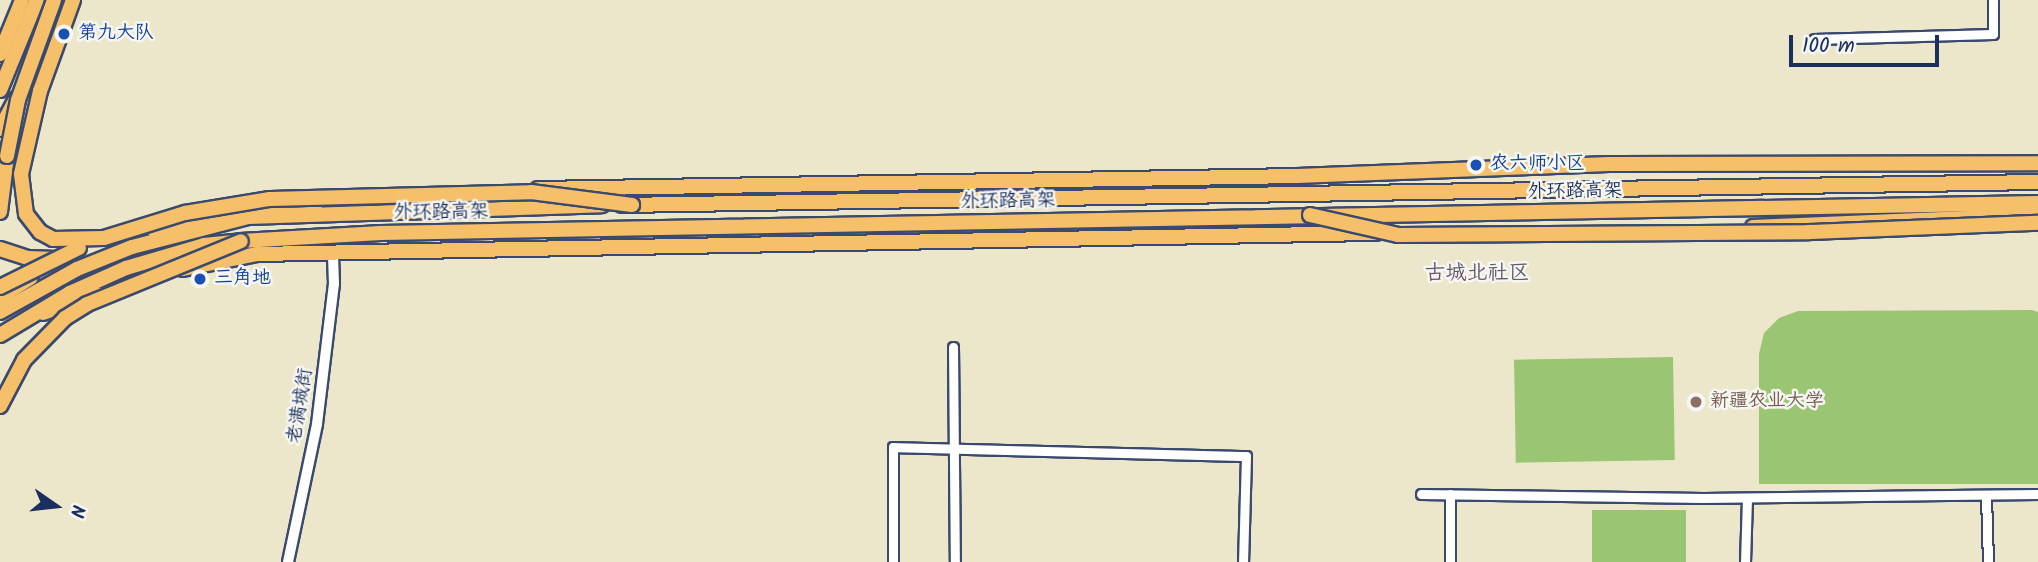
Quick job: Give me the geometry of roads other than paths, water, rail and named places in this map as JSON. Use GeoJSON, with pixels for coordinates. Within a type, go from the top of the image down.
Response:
{"type":"FeatureCollection","features":[{"type":"Feature","properties":{"kind":"main road"},"geometry":{"type":"LineString","coordinates":[[0,52],[20,0]]}},
{"type":"Feature","properties":{"kind":"main road"},"geometry":{"type":"LineString","coordinates":[[0,90],[37,0]]}},
{"type":"Feature","properties":{"kind":"main road"},"geometry":{"type":"LineString","coordinates":[[0,138],[55,0]]}},
{"type":"Feature","properties":{"kind":"main road"},"geometry":{"type":"LineString","coordinates":[[0,212],[18,100],[55,0]]}},
{"type":"Feature","properties":{"kind":"main road"},"geometry":{"type":"LineString","coordinates":[[73,0],[40,91],[23,163],[21,199],[33,225],[53,239],[104,238]]}},
{"type":"Feature","properties":{"kind":"main road"},"geometry":{"type":"LineString","coordinates":[[0,129],[14,103]]}},
{"type":"Feature","properties":{"kind":"main road"},"geometry":{"type":"LineString","coordinates":[[0,180],[7,156]]}},
{"type":"Feature","properties":{"kind":"main road"},"geometry":{"type":"LineString","coordinates":[[0,297],[58,259],[128,234],[240,210],[471,190],[1283,176],[1609,164],[2038,163]]}},
{"type":"Feature","properties":{"kind":"main road","name":"外环路高架"},"geometry":{"type":"LineString","coordinates":[[0,312],[77,269],[132,247],[168,234],[248,217],[632,205],[2038,182]]}},
{"type":"Feature","properties":{"kind":"main road"},"geometry":{"type":"LineString","coordinates":[[0,287],[104,238],[184,213],[270,199],[520,192],[632,205]]}},
{"type":"Feature","properties":{"kind":"main road","name":"外环路高架"},"geometry":{"type":"LineString","coordinates":[[0,335],[70,293],[125,268],[204,245],[241,241],[381,233],[2038,203]]}},
{"type":"Feature","properties":{"kind":"main road"},"geometry":{"type":"LineString","coordinates":[[1310,215],[1398,235],[1809,232],[2038,223]]}},
{"type":"Feature","properties":{"kind":"main road"},"geometry":{"type":"LineString","coordinates":[[0,341],[39,315],[147,276],[257,254],[1300,233],[1697,233],[1808,222],[2038,215]]}},
{"type":"Feature","properties":{"kind":"main road"},"geometry":{"type":"LineString","coordinates":[[0,406],[24,360],[65,318],[87,304],[241,241]]}},
{"type":"Feature","properties":{"kind":"main road"},"geometry":{"type":"LineString","coordinates":[[0,249],[27,258],[58,259]]}},
{"type":"Feature","properties":{"kind":"street"},"geometry":{"type":"LineString","coordinates":[[1814,38],[1993,34],[1993,0]]}},
{"type":"Feature","properties":{"kind":"street","name":"老满城街"},"geometry":{"type":"LineString","coordinates":[[288,562],[317,424],[334,284],[332,253]]}},
{"type":"Feature","properties":{"kind":"street"},"geometry":{"type":"LineString","coordinates":[[953,347],[955,562]]}},
{"type":"Feature","properties":{"kind":"street"},"geometry":{"type":"LineString","coordinates":[[893,562],[893,447],[1246,456],[1243,562]]}},
{"type":"Feature","properties":{"kind":"street"},"geometry":{"type":"LineString","coordinates":[[1420,494],[1747,498],[2038,494]]}},
{"type":"Feature","properties":{"kind":"street"},"geometry":{"type":"LineString","coordinates":[[1450,495],[1450,562]]}},
{"type":"Feature","properties":{"kind":"street"},"geometry":{"type":"LineString","coordinates":[[1986,495],[1988,562]]}},
{"type":"Feature","properties":{"kind":"street"},"geometry":{"type":"LineString","coordinates":[[1745,562],[1747,498]]}},
{"type":"Feature","properties":{"kind":"place","name":"第九大队"},"geometry":{"type":"Point","coordinates":[64,34]}},
{"type":"Feature","properties":{"kind":"place","name":"农六师小区"},"geometry":{"type":"Point","coordinates":[1476,165]}},
{"type":"Feature","properties":{"kind":"place","name":"三角地"},"geometry":{"type":"Point","coordinates":[200,279]}},
{"type":"Feature","properties":{"kind":"place","name":"新疆农业大学"},"geometry":{"type":"Point","coordinates":[1696,402]}},
{"type":"Feature","properties":{"kind":"district","name":"古城北社区"},"geometry":{"type":"Point","coordinates":[1477,274]}}]}
